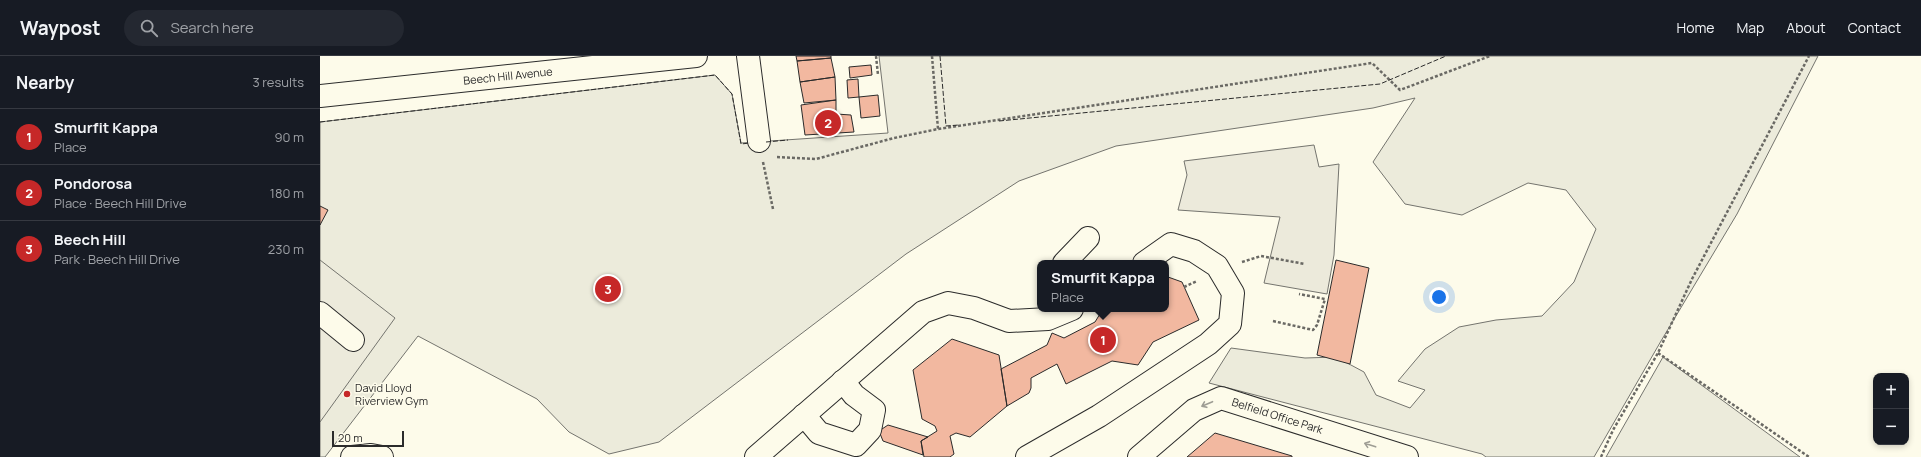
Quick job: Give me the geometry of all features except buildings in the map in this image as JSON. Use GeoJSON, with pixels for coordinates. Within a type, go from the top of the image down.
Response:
{"type":"FeatureCollection","features":[{"type":"Feature","properties":{"kind":"street","name":"Beech Hill Avenue"},"geometry":{"type":"LineString","coordinates":[[320,96],[696,56]]}},
{"type":"Feature","properties":{"kind":"street"},"geometry":{"type":"LineString","coordinates":[[748,56],[764,151]]}},
{"type":"Feature","properties":{"kind":"street"},"geometry":{"type":"LineString","coordinates":[[1067,260],[1088,238]]}},
{"type":"Feature","properties":{"kind":"street"},"geometry":{"type":"LineString","coordinates":[[1027,457],[1099,416],[1208,344],[1230,324],[1233,293],[1217,266],[1194,251],[1172,244],[1148,260]]}},
{"type":"Feature","properties":{"kind":"street"},"geometry":{"type":"LineString","coordinates":[[756,457],[923,312],[948,303],[974,308],[1009,321],[1057,312]]}},
{"type":"Feature","properties":{"kind":"street"},"geometry":{"type":"LineString","coordinates":[[320,313],[354,340]]}},
{"type":"Feature","properties":{"kind":"street"},"geometry":{"type":"LineString","coordinates":[[804,415],[819,433],[856,445],[870,430],[874,410],[854,395],[843,381]]}},
{"type":"Feature","properties":{"kind":"street","name":"Belfield Office Park"},"geometry":{"type":"LineString","coordinates":[[1139,457],[1194,410],[1221,398],[1407,457]]}},
{"type":"Feature","properties":{"kind":"street"},"geometry":{"type":"LineString","coordinates":[[352,457],[371,455],[382,457]]}},
{"type":"Feature","properties":{"kind":"path"},"geometry":{"type":"LineString","coordinates":[[876,56],[878,75]]}},
{"type":"Feature","properties":{"kind":"path"},"geometry":{"type":"LineString","coordinates":[[932,56],[938,129]]}},
{"type":"Feature","properties":{"kind":"path"},"geometry":{"type":"LineString","coordinates":[[773,209],[764,151],[816,160],[894,138],[938,129],[1372,63],[1400,90],[1490,56]]}},
{"type":"Feature","properties":{"kind":"path"},"geometry":{"type":"LineString","coordinates":[[1601,457],[1613,430],[1658,353],[1692,279],[1810,56]]}},
{"type":"Feature","properties":{"kind":"path"},"geometry":{"type":"LineString","coordinates":[[1273,321],[1313,330],[1317,325],[1325,299],[1299,294]]}},
{"type":"Feature","properties":{"kind":"path"},"geometry":{"type":"LineString","coordinates":[[1658,353],[1809,457]]}},
{"type":"Feature","properties":{"kind":"shaded area"},"geometry":{"type":"Polygon","coordinates":[[[879,56],[1818,56],[1737,214],[1594,457],[1486,457],[1482,454],[1209,383],[1231,348],[1305,358],[1336,357],[1364,372],[1376,395],[1410,408],[1425,390],[1398,381],[1425,349],[1459,327],[1496,320],[1542,316],[1574,282],[1596,229],[1566,190],[1528,183],[1462,215],[1405,204],[1373,162],[1415,98],[1373,108],[1116,146],[1019,181],[906,254],[659,442],[609,454],[569,432],[537,399],[418,336],[325,457],[320,457],[320,122],[715,75],[732,94],[741,143],[888,133],[879,56]]]}},
{"type":"Feature","properties":{"kind":"shaded area"},"geometry":{"type":"Polygon","coordinates":[[[1314,145],[1319,167],[1339,164],[1334,255],[1327,294],[1264,283],[1280,217],[1178,210],[1187,175],[1184,161],[1314,145]]]}},
{"type":"Feature","properties":{"kind":"shaded area","name":"David Lloyd Riverview Gym"},"geometry":{"type":"Polygon","coordinates":[[[320,260],[395,318],[320,422],[320,260]]]}},
{"type":"Feature","properties":{"kind":"shaded area"},"geometry":{"type":"Polygon","coordinates":[[[1663,357],[1800,457],[1606,457],[1663,357]]]}},
{"type":"Feature","properties":{"kind":"fence"},"geometry":{"type":"LineString","coordinates":[[940,56],[946,126],[959,125]]}},
{"type":"Feature","properties":{"kind":"fence"},"geometry":{"type":"LineString","coordinates":[[999,121],[1380,84],[1446,56]]}},
{"type":"Feature","properties":{"kind":"fence"},"geometry":{"type":"LineString","coordinates":[[320,122],[715,75],[732,94],[741,144],[750,143]]}},
{"type":"Feature","properties":{"kind":"fence"},"geometry":{"type":"LineString","coordinates":[[766,142],[788,140]]}},
{"type":"Feature","properties":{"kind":"place","name":"Pondorosa"},"geometry":{"type":"Point","coordinates":[828,123]}},
{"type":"Feature","properties":{"kind":"place","name":"Beech Hill"},"geometry":{"type":"Point","coordinates":[608,289]}},
{"type":"Feature","properties":{"kind":"place","name":"Smurfit Kappa"},"geometry":{"type":"Point","coordinates":[1103,340]}},
{"type":"Feature","properties":{"kind":"place","name":"David Lloyd Riverview Gym"},"geometry":{"type":"Point","coordinates":[347,394]}}]}
